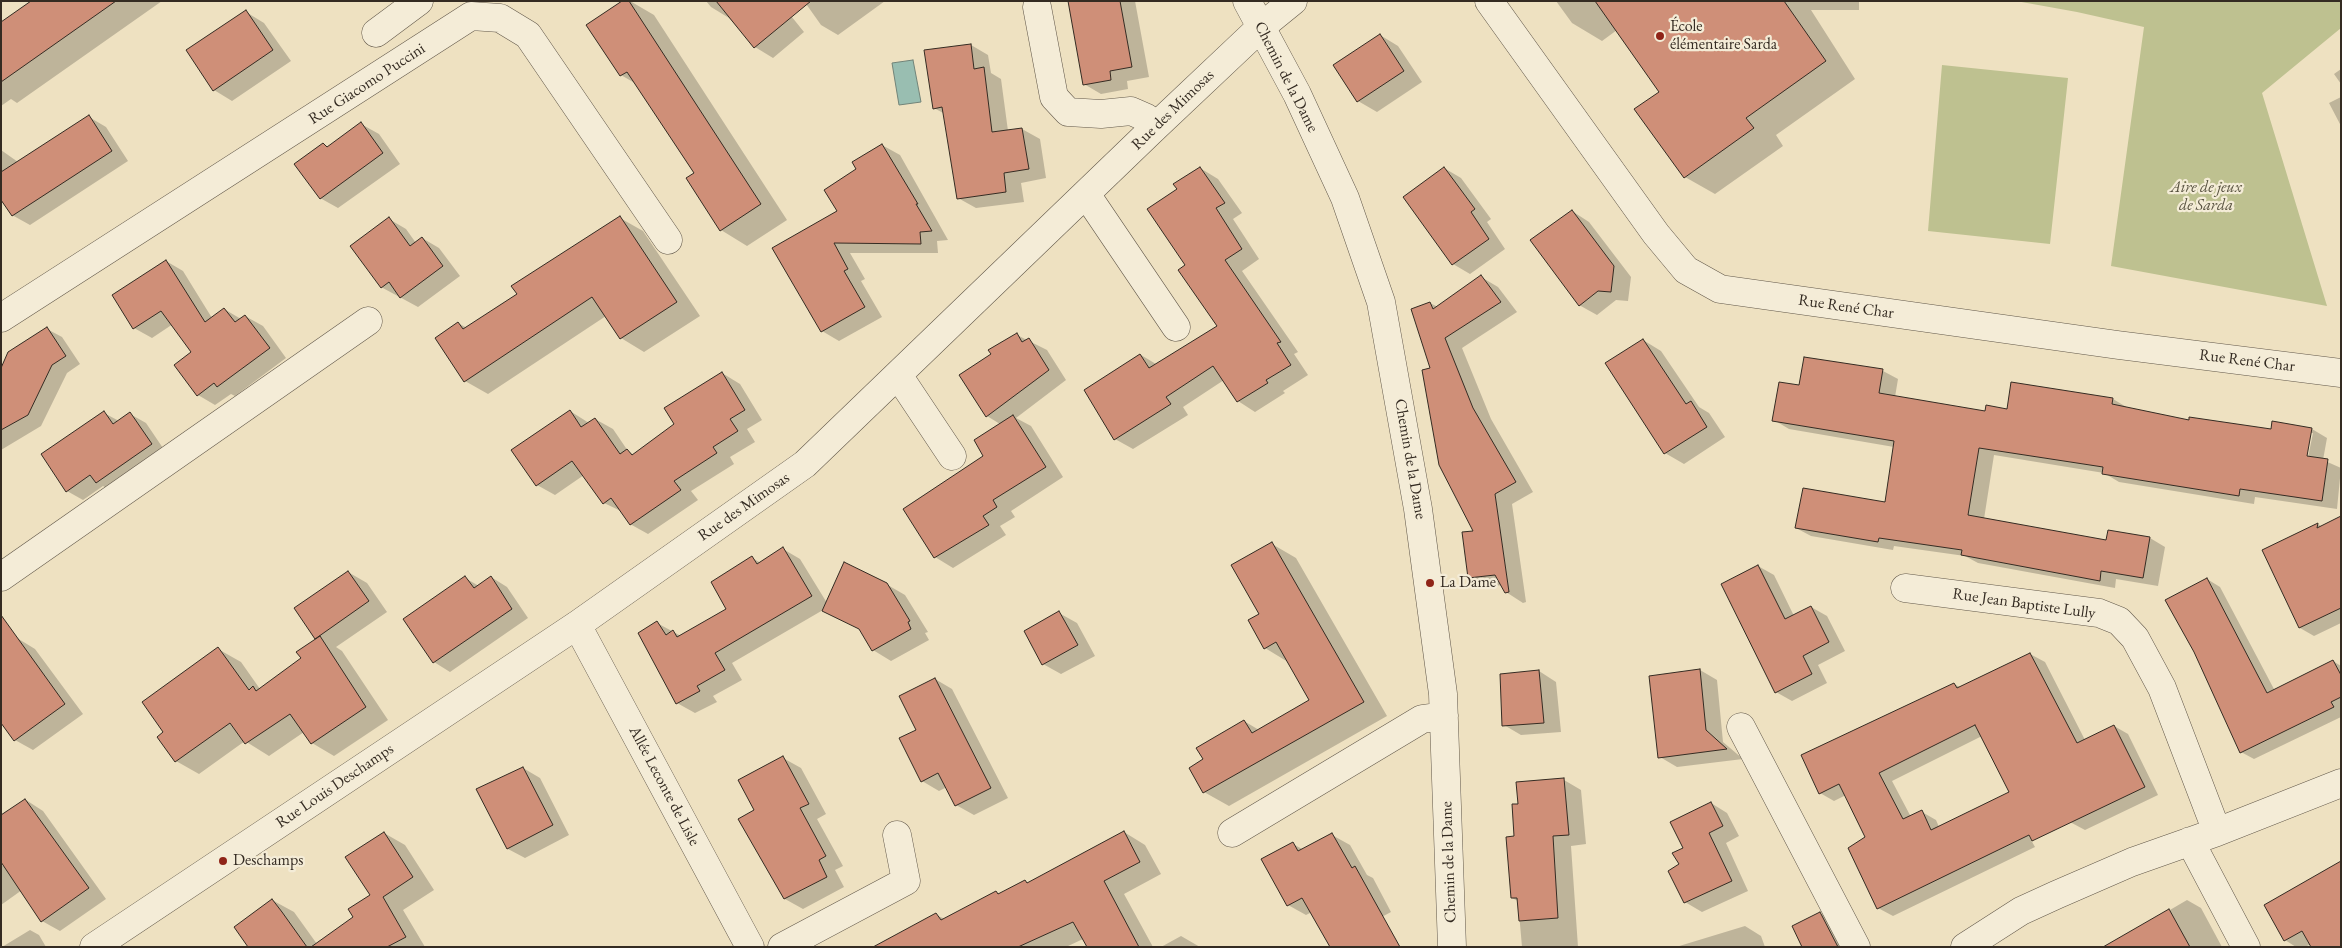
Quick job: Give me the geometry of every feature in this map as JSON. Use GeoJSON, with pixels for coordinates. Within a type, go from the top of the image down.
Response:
{"type":"FeatureCollection","features":[{"type":"Feature","properties":{"kind":"street"},"geometry":{"type":"LineString","coordinates":[[376,33],[419,1]]}},
{"type":"Feature","properties":{"kind":"street","name":"Chemin de la Dame"},"geometry":{"type":"LineString","coordinates":[[1247,1],[1297,94],[1346,198],[1381,302],[1407,436],[1431,592],[1444,716],[1452,947]]}},
{"type":"Feature","properties":{"kind":"street","name":"Rue des Mimosas"},"geometry":{"type":"LineString","coordinates":[[577,625],[805,464],[1261,27],[1293,1]]}},
{"type":"Feature","properties":{"kind":"street","name":"Rue René Char"},"geometry":{"type":"LineString","coordinates":[[1489,1],[1656,234],[1686,270],[1720,288],[2110,344],[2341,373]]}},
{"type":"Feature","properties":{"kind":"street"},"geometry":{"type":"LineString","coordinates":[[1038,7],[1054,97],[1068,112],[1101,114],[1131,111],[1147,118],[1153,130]]}},
{"type":"Feature","properties":{"kind":"street","name":"Rue Giacomo Puccini"},"geometry":{"type":"LineString","coordinates":[[1,318],[471,16],[500,18],[528,35],[668,240]]}},
{"type":"Feature","properties":{"kind":"street"},"geometry":{"type":"LineString","coordinates":[[1086,194],[1176,327]]}},
{"type":"Feature","properties":{"kind":"street"},"geometry":{"type":"LineString","coordinates":[[1,577],[368,321]]}},
{"type":"Feature","properties":{"kind":"street"},"geometry":{"type":"LineString","coordinates":[[898,375],[952,456]]}},
{"type":"Feature","properties":{"kind":"street","name":"Rue Jean Baptiste Lully"},"geometry":{"type":"LineString","coordinates":[[1904,588],[2099,613],[2119,622],[2135,638],[2162,688],[2217,832]]}},
{"type":"Feature","properties":{"kind":"street","name":"Rue Louis Deschamps"},"geometry":{"type":"LineString","coordinates":[[94,947],[577,625]]}},
{"type":"Feature","properties":{"kind":"street","name":"Allée Leconte de Lisle"},"geometry":{"type":"LineString","coordinates":[[577,625],[750,947]]}},
{"type":"Feature","properties":{"kind":"street"},"geometry":{"type":"LineString","coordinates":[[1232,833],[1422,719],[1444,716]]}},
{"type":"Feature","properties":{"kind":"street"},"geometry":{"type":"LineString","coordinates":[[1741,727],[1856,947]]}},
{"type":"Feature","properties":{"kind":"street"},"geometry":{"type":"LineString","coordinates":[[1965,947],[2021,911],[2056,894],[2190,840],[2217,832],[2341,783]]}},
{"type":"Feature","properties":{"kind":"street"},"geometry":{"type":"LineString","coordinates":[[782,947],[906,881],[897,835]]}},
{"type":"Feature","properties":{"kind":"street"},"geometry":{"type":"LineString","coordinates":[[2190,840],[2246,947]]}},
{"type":"Feature","properties":{"kind":"green space","name":"Aire de jeux de Sarda"},"geometry":{"type":"Polygon","coordinates":[[[2016,1],[2341,1],[2341,28],[2262,93],[2327,306],[2111,266],[2144,27],[2016,1]]]}},
{"type":"Feature","properties":{"kind":"green space"},"geometry":{"type":"Polygon","coordinates":[[[1942,65],[2068,78],[2050,244],[1928,231],[1942,65]]]}},
{"type":"Feature","properties":{"kind":"water"},"geometry":{"type":"Polygon","coordinates":[[[913,60],[921,102],[899,105],[892,63],[913,60]]]}},
{"type":"Feature","properties":{"kind":"building"},"geometry":{"type":"Polygon","coordinates":[[[31,1],[116,1],[1,82],[1,22],[31,1]]]}},
{"type":"Feature","properties":{"kind":"building"},"geometry":{"type":"Polygon","coordinates":[[[622,1],[629,1],[761,204],[720,231],[686,178],[694,173],[627,72],[620,76],[586,25],[622,1]]]}},
{"type":"Feature","properties":{"kind":"building"},"geometry":{"type":"Polygon","coordinates":[[[716,1],[811,1],[754,48],[716,1]]]}},
{"type":"Feature","properties":{"kind":"building"},"geometry":{"type":"Polygon","coordinates":[[[1068,1],[1120,1],[1132,67],[1110,71],[1111,80],[1083,85],[1068,1]]]}},
{"type":"Feature","properties":{"kind":"building"},"geometry":{"type":"Polygon","coordinates":[[[1595,1],[1784,1],[1826,61],[1746,118],[1754,128],[1684,178],[1634,109],[1659,92],[1595,1]]]}},
{"type":"Feature","properties":{"kind":"building"},"geometry":{"type":"Polygon","coordinates":[[[246,10],[273,50],[213,91],[186,50],[246,10]]]}},
{"type":"Feature","properties":{"kind":"building"},"geometry":{"type":"Polygon","coordinates":[[[1380,34],[1404,71],[1357,102],[1333,65],[1380,34]]]}},
{"type":"Feature","properties":{"kind":"building"},"geometry":{"type":"Polygon","coordinates":[[[971,44],[974,69],[984,67],[992,132],[1022,128],[1029,169],[1004,173],[1006,192],[957,199],[942,107],[933,109],[924,50],[971,44]]]}},
{"type":"Feature","properties":{"kind":"building"},"geometry":{"type":"Polygon","coordinates":[[[89,115],[112,151],[12,216],[1,200],[1,172],[89,115]]]}},
{"type":"Feature","properties":{"kind":"building"},"geometry":{"type":"Polygon","coordinates":[[[361,122],[383,153],[320,199],[294,164],[323,143],[327,147],[361,122]]]}},
{"type":"Feature","properties":{"kind":"building"},"geometry":{"type":"Polygon","coordinates":[[[882,144],[932,231],[920,232],[921,244],[834,243],[848,269],[844,271],[865,307],[821,332],[772,248],[837,211],[824,190],[856,169],[852,162],[882,144]]]}},
{"type":"Feature","properties":{"kind":"building"},"geometry":{"type":"Polygon","coordinates":[[[1200,167],[1225,203],[1216,208],[1242,249],[1225,260],[1281,342],[1277,343],[1291,365],[1266,380],[1268,383],[1237,402],[1213,366],[1166,397],[1171,404],[1114,440],[1084,390],[1140,354],[1149,368],[1217,326],[1178,270],[1185,265],[1147,209],[1177,189],[1173,184],[1200,167]]]}},
{"type":"Feature","properties":{"kind":"building"},"geometry":{"type":"Polygon","coordinates":[[[1444,167],[1475,209],[1471,212],[1489,239],[1452,265],[1403,197],[1444,167]]]}},
{"type":"Feature","properties":{"kind":"building"},"geometry":{"type":"Polygon","coordinates":[[[1572,210],[1614,266],[1611,292],[1598,291],[1579,306],[1530,240],[1572,210]]]}},
{"type":"Feature","properties":{"kind":"building"},"geometry":{"type":"Polygon","coordinates":[[[620,216],[677,302],[620,339],[592,297],[464,382],[435,338],[458,322],[463,329],[517,294],[511,286],[620,216]]]}},
{"type":"Feature","properties":{"kind":"building"},"geometry":{"type":"Polygon","coordinates":[[[389,217],[410,246],[422,237],[443,266],[400,298],[389,282],[381,288],[350,246],[389,217]]]}},
{"type":"Feature","properties":{"kind":"building"},"geometry":{"type":"Polygon","coordinates":[[[166,260],[205,322],[224,308],[235,322],[245,315],[270,348],[217,387],[214,383],[197,396],[174,365],[191,352],[161,311],[133,329],[112,295],[166,260]]]}},
{"type":"Feature","properties":{"kind":"building"},"geometry":{"type":"Polygon","coordinates":[[[1481,275],[1501,302],[1445,338],[1473,408],[1516,482],[1495,494],[1509,592],[1505,593],[1495,575],[1468,578],[1462,532],[1473,531],[1439,465],[1422,370],[1430,368],[1411,309],[1430,302],[1433,309],[1481,275]]]}},
{"type":"Feature","properties":{"kind":"building"},"geometry":{"type":"Polygon","coordinates":[[[47,327],[66,356],[52,365],[28,415],[1,430],[1,368],[8,352],[47,327]]]}},
{"type":"Feature","properties":{"kind":"building"},"geometry":{"type":"Polygon","coordinates":[[[1017,333],[1022,342],[1029,338],[1049,370],[986,417],[959,375],[991,354],[988,350],[1017,333]]]}},
{"type":"Feature","properties":{"kind":"building"},"geometry":{"type":"Polygon","coordinates":[[[1643,339],[1686,404],[1691,401],[1707,427],[1664,454],[1605,363],[1643,339]]]}},
{"type":"Feature","properties":{"kind":"building"},"geometry":{"type":"Polygon","coordinates":[[[1804,357],[1883,369],[1879,393],[1985,411],[1986,405],[2007,409],[2011,382],[2113,398],[2112,404],[2189,420],[2189,417],[2271,429],[2272,421],[2312,428],[2307,456],[2328,459],[2322,501],[2240,489],[2239,496],[2102,474],[2103,467],[1979,448],[1968,515],[2106,540],[2108,530],[2150,537],[2143,578],[2101,571],[2100,581],[1961,555],[1962,550],[1879,538],[1878,542],[1795,528],[1803,488],[1885,502],[1894,441],[1772,421],[1779,382],[1799,385],[1804,357]]]}},
{"type":"Feature","properties":{"kind":"building"},"geometry":{"type":"Polygon","coordinates":[[[722,372],[745,410],[730,419],[738,431],[713,447],[717,453],[674,481],[681,490],[630,525],[611,498],[603,504],[572,461],[536,486],[511,450],[570,410],[581,427],[595,418],[620,454],[627,449],[632,455],[674,424],[664,408],[722,372]]]}},
{"type":"Feature","properties":{"kind":"building"},"geometry":{"type":"Polygon","coordinates":[[[104,411],[113,424],[130,412],[152,444],[96,483],[90,475],[66,492],[41,454],[104,411]]]}},
{"type":"Feature","properties":{"kind":"building"},"geometry":{"type":"Polygon","coordinates":[[[1013,415],[1046,467],[993,500],[997,507],[983,516],[989,525],[934,558],[903,509],[983,456],[974,440],[1013,415]]]}},
{"type":"Feature","properties":{"kind":"building"},"geometry":{"type":"Polygon","coordinates":[[[2341,516],[2341,608],[2299,628],[2262,550],[2318,523],[2317,528],[2341,516]]]}},
{"type":"Feature","properties":{"kind":"building"},"geometry":{"type":"Polygon","coordinates":[[[1272,542],[1364,702],[1203,793],[1189,768],[1203,759],[1196,748],[1244,720],[1252,733],[1309,700],[1276,642],[1264,649],[1248,620],[1259,614],[1231,565],[1272,542]]]}},
{"type":"Feature","properties":{"kind":"building"},"geometry":{"type":"Polygon","coordinates":[[[783,547],[812,596],[715,653],[725,670],[697,686],[700,691],[676,704],[638,633],[657,621],[666,635],[673,630],[677,637],[726,609],[711,582],[752,556],[757,564],[783,547]]]}},
{"type":"Feature","properties":{"kind":"building"},"geometry":{"type":"Polygon","coordinates":[[[844,562],[887,583],[910,621],[908,622],[911,629],[872,651],[859,629],[822,611],[844,562]]]}},
{"type":"Feature","properties":{"kind":"building"},"geometry":{"type":"Polygon","coordinates":[[[1758,565],[1785,619],[1811,606],[1829,642],[1803,656],[1812,674],[1775,693],[1721,584],[1758,565]]]}},
{"type":"Feature","properties":{"kind":"building"},"geometry":{"type":"Polygon","coordinates":[[[348,571],[369,601],[315,639],[294,608],[348,571]]]}},
{"type":"Feature","properties":{"kind":"building"},"geometry":{"type":"Polygon","coordinates":[[[465,576],[474,588],[491,576],[512,609],[433,663],[403,619],[465,576]]]}},
{"type":"Feature","properties":{"kind":"building"},"geometry":{"type":"Polygon","coordinates":[[[2207,578],[2267,693],[2333,660],[2341,675],[2341,697],[2331,702],[2334,707],[2240,753],[2194,652],[2165,600],[2207,578]]]}},
{"type":"Feature","properties":{"kind":"building"},"geometry":{"type":"Polygon","coordinates":[[[1059,611],[1078,645],[1042,665],[1024,631],[1059,611]]]}},
{"type":"Feature","properties":{"kind":"building"},"geometry":{"type":"Polygon","coordinates":[[[1,615],[65,704],[14,741],[1,723],[1,615]]]}},
{"type":"Feature","properties":{"kind":"building"},"geometry":{"type":"Polygon","coordinates":[[[320,636],[366,707],[311,744],[290,714],[245,744],[230,723],[175,762],[157,737],[163,732],[142,702],[218,647],[249,690],[253,686],[256,691],[301,658],[296,652],[320,636]]]}},
{"type":"Feature","properties":{"kind":"building"},"geometry":{"type":"Polygon","coordinates":[[[2030,653],[2077,743],[2114,725],[2145,787],[2032,841],[2029,835],[1877,909],[1848,848],[1865,837],[1839,784],[1819,794],[1801,755],[1954,683],[1957,688],[2030,653]],[[1975,725],[1879,773],[1903,819],[1922,810],[1931,830],[2009,792],[1975,725]]]}},
{"type":"Feature","properties":{"kind":"building"},"geometry":{"type":"Polygon","coordinates":[[[1700,669],[1706,730],[1727,749],[1658,758],[1649,676],[1700,669]]]}},
{"type":"Feature","properties":{"kind":"building"},"geometry":{"type":"Polygon","coordinates":[[[1539,670],[1544,723],[1502,726],[1500,674],[1539,670]]]}},
{"type":"Feature","properties":{"kind":"building"},"geometry":{"type":"Polygon","coordinates":[[[935,678],[991,788],[955,806],[938,773],[921,782],[899,738],[916,730],[899,696],[935,678]]]}},
{"type":"Feature","properties":{"kind":"building"},"geometry":{"type":"Polygon","coordinates":[[[783,756],[809,804],[800,808],[826,856],[819,860],[827,877],[784,899],[738,819],[754,810],[738,780],[783,756]]]}},
{"type":"Feature","properties":{"kind":"building"},"geometry":{"type":"Polygon","coordinates":[[[523,767],[553,825],[507,849],[476,789],[523,767]]]}},
{"type":"Feature","properties":{"kind":"building"},"geometry":{"type":"Polygon","coordinates":[[[1564,778],[1569,835],[1553,836],[1558,918],[1519,921],[1517,898],[1511,898],[1506,837],[1514,836],[1512,804],[1518,804],[1516,782],[1564,778]]]}},
{"type":"Feature","properties":{"kind":"building"},"geometry":{"type":"Polygon","coordinates":[[[25,799],[89,888],[41,922],[1,862],[1,815],[25,799]]]}},
{"type":"Feature","properties":{"kind":"building"},"geometry":{"type":"Polygon","coordinates":[[[1711,802],[1723,826],[1709,833],[1732,881],[1684,903],[1668,871],[1679,864],[1672,853],[1683,848],[1670,822],[1711,802]]]}},
{"type":"Feature","properties":{"kind":"building"},"geometry":{"type":"Polygon","coordinates":[[[1124,831],[1140,862],[1104,881],[1139,947],[1087,947],[1073,922],[1018,947],[873,947],[936,913],[941,920],[996,891],[998,894],[1025,880],[1027,883],[1124,831]]]}},
{"type":"Feature","properties":{"kind":"building"},"geometry":{"type":"Polygon","coordinates":[[[384,832],[413,877],[383,897],[406,937],[387,947],[311,947],[353,917],[348,909],[370,895],[345,857],[384,832]]]}},
{"type":"Feature","properties":{"kind":"building"},"geometry":{"type":"Polygon","coordinates":[[[1332,833],[1352,868],[1355,866],[1400,947],[1330,947],[1302,898],[1287,906],[1261,859],[1293,842],[1298,851],[1332,833]]]}},
{"type":"Feature","properties":{"kind":"building"},"geometry":{"type":"Polygon","coordinates":[[[2341,861],[2341,947],[2311,947],[2302,931],[2284,941],[2264,905],[2341,861]]]}},
{"type":"Feature","properties":{"kind":"building"},"geometry":{"type":"Polygon","coordinates":[[[272,899],[307,947],[248,947],[234,927],[272,899]]]}},
{"type":"Feature","properties":{"kind":"building"},"geometry":{"type":"Polygon","coordinates":[[[2169,909],[2190,947],[2103,947],[2169,909]]]}},
{"type":"Feature","properties":{"kind":"building"},"geometry":{"type":"Polygon","coordinates":[[[1820,912],[1838,947],[1802,947],[1792,926],[1820,912]]]}},
{"type":"Feature","properties":{"kind":"place","name":"École élémentaire Sarda"},"geometry":{"type":"Point","coordinates":[1660,36]}},
{"type":"Feature","properties":{"kind":"place","name":"La Dame"},"geometry":{"type":"Point","coordinates":[1430,583]}},
{"type":"Feature","properties":{"kind":"place","name":"Deschamps"},"geometry":{"type":"Point","coordinates":[223,861]}}]}
